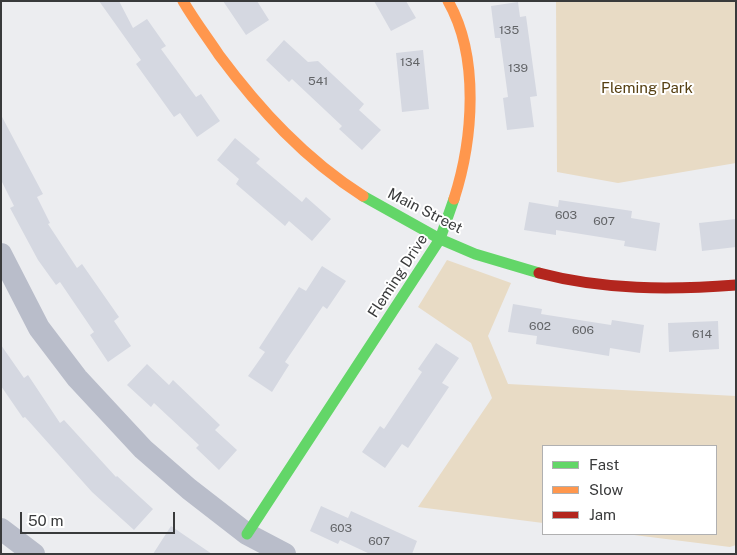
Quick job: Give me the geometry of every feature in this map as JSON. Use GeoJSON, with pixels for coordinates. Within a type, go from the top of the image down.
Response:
{"type":"FeatureCollection","features":[{"type":"Feature","properties":{"kind":"street","name":"Main Street"},"geometry":{"type":"LineString","coordinates":[[183,1],[191,16],[248,94],[286,135],[315,161],[361,195],[440,239],[500,262],[604,286],[652,289],[705,288],[736,285]]}},
{"type":"Feature","properties":{"kind":"street","name":"Fleming Drive"},"geometry":{"type":"LineString","coordinates":[[247,534],[440,239],[454,201],[464,161],[469,88],[466,52],[460,23],[448,1]]}},
{"type":"Feature","properties":{"kind":"street"},"geometry":{"type":"LineString","coordinates":[[1,254],[39,328],[77,378],[143,449],[189,489],[247,534],[285,554]]}},
{"type":"Feature","properties":{"kind":"street"},"geometry":{"type":"LineString","coordinates":[[1,529],[34,554]]}},
{"type":"Feature","properties":{"kind":"green space","name":"Fleming Park"},"geometry":{"type":"Polygon","coordinates":[[[556,1],[736,1],[736,163],[618,183],[557,172],[556,1]]]}},
{"type":"Feature","properties":{"kind":"green space"},"geometry":{"type":"Polygon","coordinates":[[[447,260],[511,283],[488,336],[508,384],[736,396],[736,545],[730,547],[634,535],[717,535],[717,445],[542,445],[542,523],[418,507],[492,398],[471,343],[418,307],[447,260]]]}},
{"type":"Feature","properties":{"kind":"building"},"geometry":{"type":"Polygon","coordinates":[[[99,1],[119,1],[133,28],[147,19],[166,46],[161,49],[196,97],[201,94],[220,121],[197,137],[180,113],[174,117],[136,64],[141,60],[99,1]]]}},
{"type":"Feature","properties":{"kind":"building"},"geometry":{"type":"Polygon","coordinates":[[[223,1],[257,1],[269,20],[246,35],[223,1]]]}},
{"type":"Feature","properties":{"kind":"building"},"geometry":{"type":"Polygon","coordinates":[[[374,1],[406,1],[416,18],[391,31],[374,1]]]}},
{"type":"Feature","properties":{"kind":"building"},"geometry":{"type":"Polygon","coordinates":[[[518,2],[520,17],[526,16],[537,96],[530,97],[534,127],[507,130],[503,98],[508,97],[500,38],[495,38],[491,6],[518,2]]]}},
{"type":"Feature","properties":{"kind":"building"},"geometry":{"type":"Polygon","coordinates":[[[284,40],[308,62],[318,61],[364,104],[359,110],[381,130],[362,150],[339,129],[342,126],[292,79],[289,82],[266,60],[284,40]]]}},
{"type":"Feature","properties":{"kind":"building"},"geometry":{"type":"Polygon","coordinates":[[[423,50],[429,109],[402,112],[396,53],[423,50]]]}},
{"type":"Feature","properties":{"kind":"building"},"geometry":{"type":"Polygon","coordinates":[[[1,115],[43,194],[37,197],[50,223],[48,224],[77,268],[82,264],[119,317],[114,321],[131,346],[108,362],[90,335],[94,332],[60,282],[56,285],[38,260],[10,208],[14,206],[1,180],[1,115]]]}},
{"type":"Feature","properties":{"kind":"building"},"geometry":{"type":"Polygon","coordinates":[[[235,138],[260,159],[256,163],[302,202],[306,197],[331,219],[312,241],[289,221],[285,226],[236,184],[239,179],[217,160],[235,138]]]}},
{"type":"Feature","properties":{"kind":"building"},"geometry":{"type":"Polygon","coordinates":[[[559,200],[632,211],[631,218],[660,223],[656,251],[624,246],[625,241],[556,230],[556,235],[524,230],[529,202],[558,207],[559,200]]]}},
{"type":"Feature","properties":{"kind":"building"},"geometry":{"type":"Polygon","coordinates":[[[736,219],[736,247],[702,251],[699,223],[736,219]]]}},
{"type":"Feature","properties":{"kind":"building"},"geometry":{"type":"Polygon","coordinates":[[[322,266],[346,281],[327,309],[323,306],[285,362],[289,365],[272,392],[248,376],[265,352],[259,348],[299,287],[306,291],[322,266]]]}},
{"type":"Feature","properties":{"kind":"building"},"geometry":{"type":"Polygon","coordinates":[[[513,304],[542,309],[541,314],[611,325],[612,320],[644,325],[640,353],[610,348],[609,356],[536,344],[537,336],[508,332],[513,304]]]}},
{"type":"Feature","properties":{"kind":"building"},"geometry":{"type":"Polygon","coordinates":[[[718,321],[719,349],[669,352],[668,323],[718,321]]]}},
{"type":"Feature","properties":{"kind":"building"},"geometry":{"type":"Polygon","coordinates":[[[436,343],[459,358],[442,383],[449,387],[408,448],[402,444],[385,468],[362,452],[380,426],[384,429],[422,372],[418,369],[436,343]]]}},
{"type":"Feature","properties":{"kind":"building"},"geometry":{"type":"Polygon","coordinates":[[[1,345],[24,378],[28,375],[60,423],[64,420],[116,477],[153,509],[134,530],[92,492],[25,417],[23,418],[1,386],[1,345]]]}},
{"type":"Feature","properties":{"kind":"building"},"geometry":{"type":"Polygon","coordinates":[[[147,364],[169,385],[173,380],[220,425],[215,430],[237,450],[219,470],[196,448],[199,445],[154,403],[151,407],[127,385],[147,364]]]}},
{"type":"Feature","properties":{"kind":"building"},"geometry":{"type":"Polygon","coordinates":[[[321,506],[348,518],[351,511],[417,541],[412,554],[370,554],[340,540],[338,544],[310,531],[321,506]]]}},
{"type":"Feature","properties":{"kind":"building"},"geometry":{"type":"Polygon","coordinates":[[[171,526],[212,554],[153,554],[171,526]]]}},
{"type":"Feature","properties":{"kind":"traffic: fast"},"geometry":{"type":"LineString","coordinates":[[363,196],[440,239],[475,254],[539,273]]}},
{"type":"Feature","properties":{"kind":"traffic: fast"},"geometry":{"type":"LineString","coordinates":[[247,534],[440,239],[454,199]]}},
{"type":"Feature","properties":{"kind":"traffic: slow"},"geometry":{"type":"LineString","coordinates":[[183,1],[219,55],[267,114],[303,150],[342,182],[363,196]]}},
{"type":"Feature","properties":{"kind":"traffic: slow"},"geometry":{"type":"LineString","coordinates":[[448,1],[458,23],[465,47],[470,99],[466,151],[454,199]]}},
{"type":"Feature","properties":{"kind":"traffic: jam"},"geometry":{"type":"LineString","coordinates":[[539,273],[563,279],[612,286],[686,288],[736,285]]}}]}
